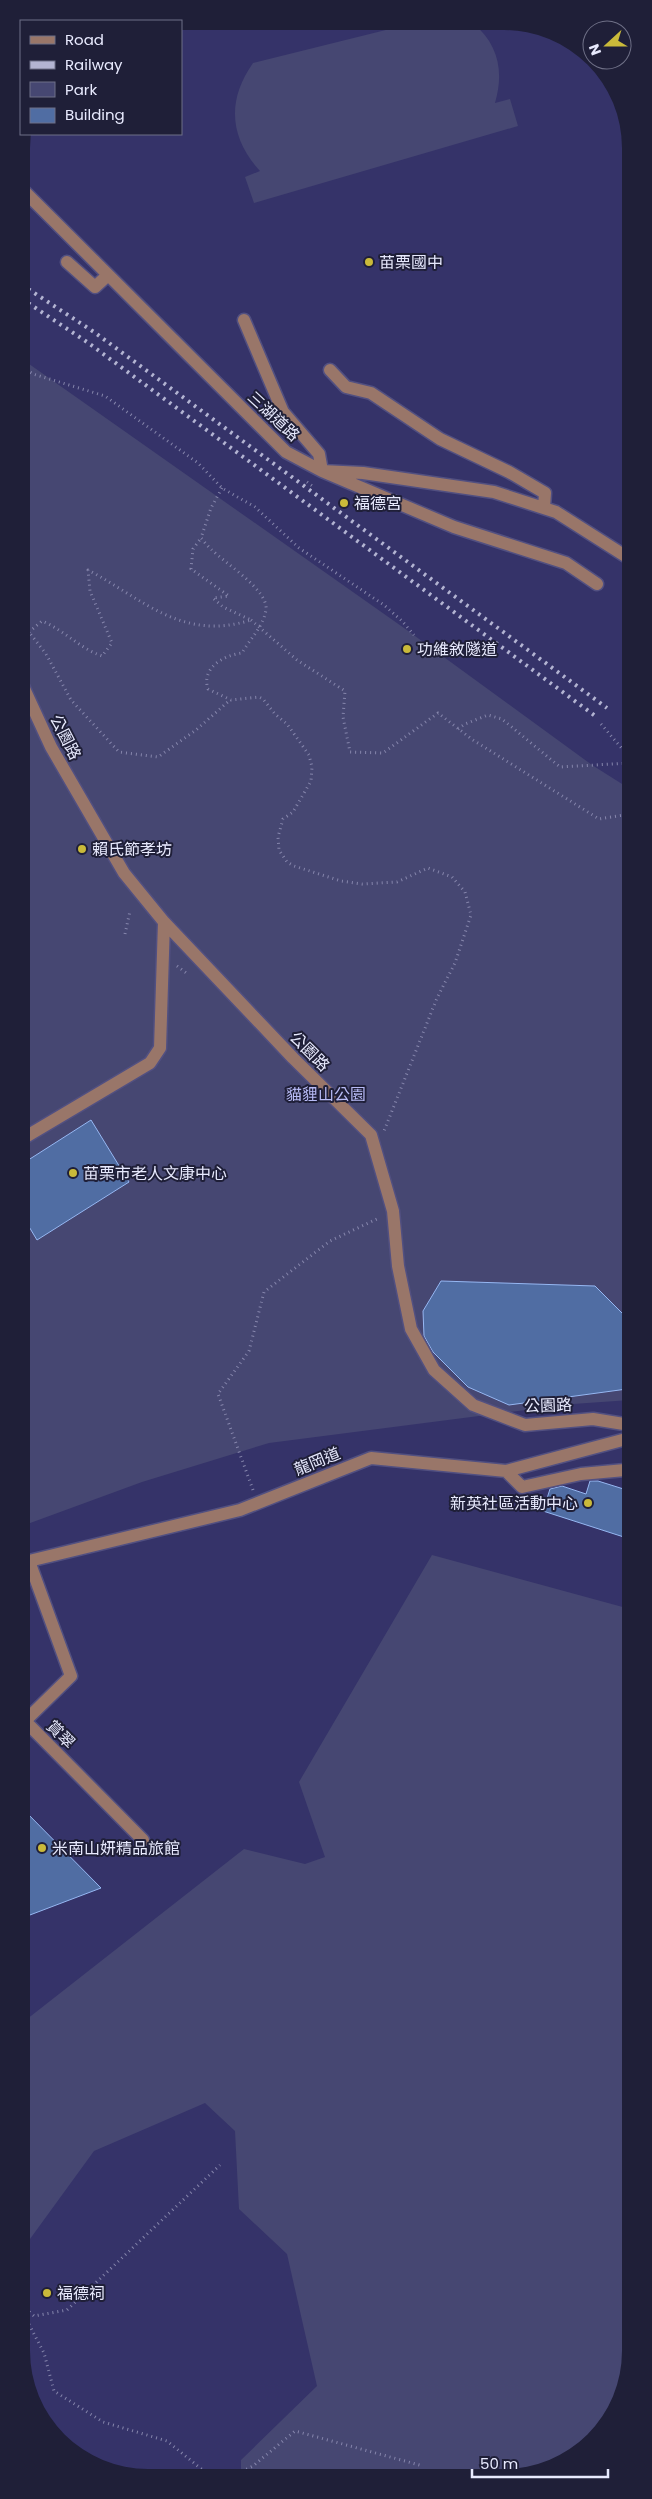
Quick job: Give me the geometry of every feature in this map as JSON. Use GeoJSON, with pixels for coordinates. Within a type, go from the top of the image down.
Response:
{"type":"FeatureCollection","features":[{"type":"Feature","properties":{"kind":"street","name":"三湖道路"},"geometry":{"type":"LineString","coordinates":[[30,198],[286,452],[322,471],[363,473],[494,492],[556,512],[622,554]]}},
{"type":"Feature","properties":{"kind":"street"},"geometry":{"type":"LineString","coordinates":[[67,262],[95,287],[108,275]]}},
{"type":"Feature","properties":{"kind":"street"},"geometry":{"type":"LineString","coordinates":[[244,320],[283,412],[319,454],[322,471],[454,528],[566,562],[598,584]]}},
{"type":"Feature","properties":{"kind":"street"},"geometry":{"type":"LineString","coordinates":[[330,370],[346,387],[371,392],[440,439],[509,472],[545,493],[544,508]]}},
{"type":"Feature","properties":{"kind":"street","name":"公園路"},"geometry":{"type":"LineString","coordinates":[[30,701],[51,747],[124,872],[164,922],[293,1058],[371,1135],[393,1211],[398,1266],[411,1329],[434,1370],[473,1405],[525,1425],[593,1419],[622,1424]]}},
{"type":"Feature","properties":{"kind":"street"},"geometry":{"type":"LineString","coordinates":[[30,1134],[150,1063],[160,1048],[164,922]]}},
{"type":"Feature","properties":{"kind":"street","name":"龍岡道"},"geometry":{"type":"LineString","coordinates":[[30,1562],[240,1510],[371,1458],[506,1471],[622,1440]]}},
{"type":"Feature","properties":{"kind":"street"},"geometry":{"type":"LineString","coordinates":[[506,1471],[522,1487],[581,1474],[622,1470]]}},
{"type":"Feature","properties":{"kind":"street","name":"賞翠"},"geometry":{"type":"LineString","coordinates":[[30,1575],[71,1676],[30,1716]]}},
{"type":"Feature","properties":{"kind":"street","name":"賞翠"},"geometry":{"type":"LineString","coordinates":[[30,1726],[143,1840]]}},
{"type":"Feature","properties":{"kind":"path"},"geometry":{"type":"LineString","coordinates":[[30,372],[105,396],[198,463],[222,488],[255,507],[286,537],[315,560],[329,567],[384,605],[414,635]]}},
{"type":"Feature","properties":{"kind":"path"},"geometry":{"type":"LineString","coordinates":[[222,488],[211,508],[201,538],[193,549],[191,569],[229,596],[212,598],[222,607],[260,626],[297,660],[345,691],[343,717],[350,752],[383,753],[438,713],[487,749],[599,818],[622,815]]}},
{"type":"Feature","properties":{"kind":"path"},"geometry":{"type":"LineString","coordinates":[[201,538],[211,550],[249,582],[264,600],[266,611],[260,626],[242,653],[224,658],[208,672],[206,683],[208,689],[230,700],[259,697],[263,699],[275,714],[287,724],[298,743],[309,755],[312,767],[311,781],[293,812],[283,819],[278,837],[278,850],[287,862],[294,866],[328,877],[362,884],[397,882],[428,868],[452,877],[465,892],[471,915],[464,941],[456,964],[425,1024],[384,1132]]}},
{"type":"Feature","properties":{"kind":"path"},"geometry":{"type":"LineString","coordinates":[[30,631],[42,621],[57,627],[87,651],[102,656],[112,643],[90,591],[88,570],[132,598],[174,620],[231,626],[251,620]]}},
{"type":"Feature","properties":{"kind":"path"},"geometry":{"type":"LineString","coordinates":[[30,633],[46,654],[71,700],[120,752],[158,757],[196,730],[230,700]]}},
{"type":"Feature","properties":{"kind":"path"},"geometry":{"type":"LineString","coordinates":[[458,729],[465,724],[488,715],[502,719],[560,766],[622,763]]}},
{"type":"Feature","properties":{"kind":"path"},"geometry":{"type":"LineString","coordinates":[[601,724],[622,749]]}},
{"type":"Feature","properties":{"kind":"path"},"geometry":{"type":"LineString","coordinates":[[126,934],[130,911]]}},
{"type":"Feature","properties":{"kind":"path"},"geometry":{"type":"LineString","coordinates":[[257,1502],[218,1394],[249,1351],[264,1292],[330,1241],[393,1211]]}},
{"type":"Feature","properties":{"kind":"path"},"geometry":{"type":"LineString","coordinates":[[30,2312],[34,2316],[67,2310],[220,2166]]}},
{"type":"Feature","properties":{"kind":"path"},"geometry":{"type":"LineString","coordinates":[[30,2326],[44,2353],[54,2391],[103,2422],[167,2442],[201,2469]]}},
{"type":"Feature","properties":{"kind":"path"},"geometry":{"type":"LineString","coordinates":[[247,2469],[294,2431],[423,2466]]}},
{"type":"Feature","properties":{"kind":"green space"},"geometry":{"type":"Polygon","coordinates":[[[386,30],[481,30],[494,50],[499,70],[498,92],[495,103],[510,99],[518,126],[254,203],[245,177],[260,171],[242,145],[237,132],[235,118],[239,91],[253,63],[386,30]]]}},
{"type":"Feature","properties":{"kind":"green space","name":"貓貍山公園"},"geometry":{"type":"Polygon","coordinates":[[[30,365],[404,628],[592,765],[622,784],[622,1401],[573,1404],[269,1443],[142,1482],[30,1523],[30,365]]]}},
{"type":"Feature","properties":{"kind":"green space"},"geometry":{"type":"Polygon","coordinates":[[[432,1555],[622,1607],[622,2358],[616,2389],[598,2423],[576,2445],[542,2463],[527,2467],[504,2469],[241,2469],[241,2460],[317,2386],[287,2254],[239,2209],[235,2131],[205,2103],[94,2151],[30,2239],[30,2017],[244,1849],[305,1864],[325,1857],[299,1782],[432,1555]]]}},
{"type":"Feature","properties":{"kind":"building","name":"苗栗市老人文康中心"},"geometry":{"type":"Polygon","coordinates":[[[91,1120],[129,1182],[37,1240],[30,1228],[30,1159],[91,1120]]]}},
{"type":"Feature","properties":{"kind":"building"},"geometry":{"type":"Polygon","coordinates":[[[441,1281],[595,1286],[622,1313],[622,1390],[509,1405],[468,1387],[433,1352],[424,1336],[423,1311],[441,1281]]]}},
{"type":"Feature","properties":{"kind":"building","name":"新英社區活動中心"},"geometry":{"type":"Polygon","coordinates":[[[590,1481],[598,1481],[622,1488],[622,1536],[543,1511],[550,1489],[562,1486],[586,1494],[590,1481]]]}},
{"type":"Feature","properties":{"kind":"building","name":"米南山妍精品旅館"},"geometry":{"type":"Polygon","coordinates":[[[30,1816],[101,1888],[30,1915],[30,1816]]]}},
{"type":"Feature","properties":{"kind":"railway"},"geometry":{"type":"LineString","coordinates":[[30,290],[94,332],[607,708]]}},
{"type":"Feature","properties":{"kind":"railway"},"geometry":{"type":"LineString","coordinates":[[30,304],[87,342],[598,718]]}},
{"type":"Feature","properties":{"kind":"place","name":"苗栗國中"},"geometry":{"type":"Point","coordinates":[369,262]}},
{"type":"Feature","properties":{"kind":"place","name":"福德宮"},"geometry":{"type":"Point","coordinates":[344,503]}},
{"type":"Feature","properties":{"kind":"place","name":"功維敘隧道"},"geometry":{"type":"Point","coordinates":[407,649]}},
{"type":"Feature","properties":{"kind":"place","name":"賴氏節孝坊"},"geometry":{"type":"Point","coordinates":[82,849]}},
{"type":"Feature","properties":{"kind":"place","name":"苗栗市老人文康中心"},"geometry":{"type":"Point","coordinates":[73,1173]}},
{"type":"Feature","properties":{"kind":"place","name":"新英社區活動中心"},"geometry":{"type":"Point","coordinates":[588,1503]}},
{"type":"Feature","properties":{"kind":"place","name":"米南山妍精品旅館"},"geometry":{"type":"Point","coordinates":[42,1848]}},
{"type":"Feature","properties":{"kind":"place","name":"福德祠"},"geometry":{"type":"Point","coordinates":[47,2293]}}]}
